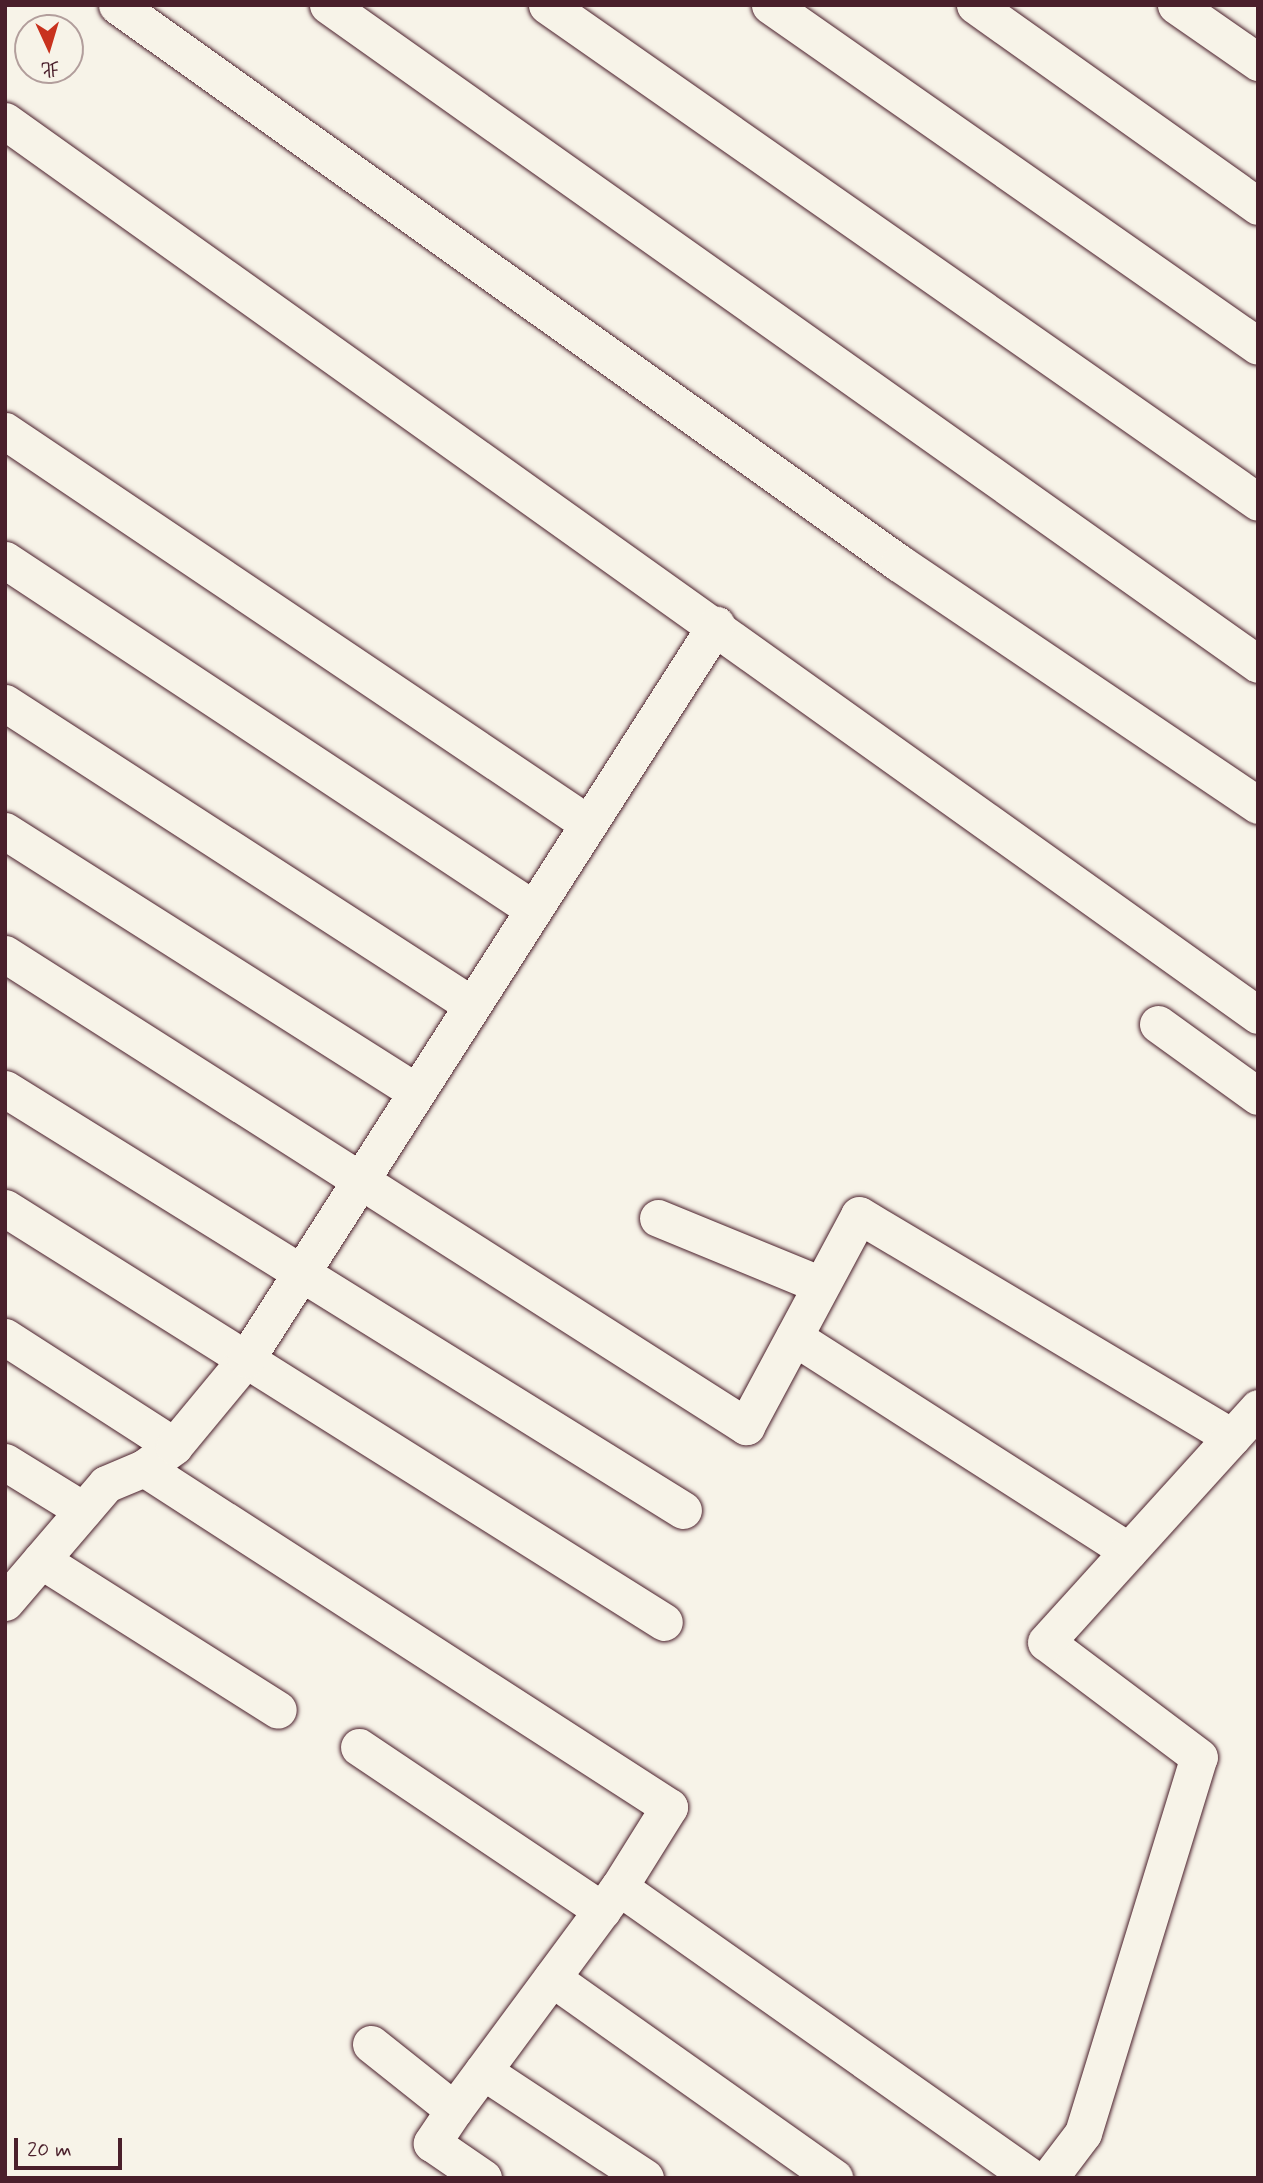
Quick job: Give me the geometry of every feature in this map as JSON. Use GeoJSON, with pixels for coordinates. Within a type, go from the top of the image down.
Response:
{"type":"FeatureCollection","features":[{"type":"Feature","properties":{"kind":"street"},"geometry":{"type":"LineString","coordinates":[[117,5],[899,563],[1258,805]]}},
{"type":"Feature","properties":{"kind":"street"},"geometry":{"type":"LineString","coordinates":[[328,5],[1258,664]]}},
{"type":"Feature","properties":{"kind":"street"},"geometry":{"type":"LineString","coordinates":[[547,5],[1258,502]]}},
{"type":"Feature","properties":{"kind":"street"},"geometry":{"type":"LineString","coordinates":[[771,5],[1258,346]]}},
{"type":"Feature","properties":{"kind":"street"},"geometry":{"type":"LineString","coordinates":[[975,5],[1258,205]]}},
{"type":"Feature","properties":{"kind":"street"},"geometry":{"type":"LineString","coordinates":[[1176,5],[1258,62]]}},
{"type":"Feature","properties":{"kind":"street"},"geometry":{"type":"LineString","coordinates":[[5,121],[716,625],[1258,1015]]}},
{"type":"Feature","properties":{"kind":"street"},"geometry":{"type":"LineString","coordinates":[[5,431],[587,823]]}},
{"type":"Feature","properties":{"kind":"street"},"geometry":{"type":"LineString","coordinates":[[5,560],[533,909]]}},
{"type":"Feature","properties":{"kind":"street"},"geometry":{"type":"LineString","coordinates":[[6,1601],[106,1484],[144,1468],[174,1447],[246,1359],[716,625]]}},
{"type":"Feature","properties":{"kind":"street"},"geometry":{"type":"LineString","coordinates":[[5,703],[472,1005]]}},
{"type":"Feature","properties":{"kind":"street"},"geometry":{"type":"LineString","coordinates":[[5,831],[416,1092]]}},
{"type":"Feature","properties":{"kind":"street"},"geometry":{"type":"LineString","coordinates":[[5,954],[746,1426],[859,1215],[1232,1437]]}},
{"type":"Feature","properties":{"kind":"street"},"geometry":{"type":"LineString","coordinates":[[1158,1024],[1258,1096]]}},
{"type":"Feature","properties":{"kind":"street"},"geometry":{"type":"LineString","coordinates":[[5,1089],[683,1510]]}},
{"type":"Feature","properties":{"kind":"street"},"geometry":{"type":"LineString","coordinates":[[5,1208],[664,1622]]}},
{"type":"Feature","properties":{"kind":"street"},"geometry":{"type":"LineString","coordinates":[[658,1218],[821,1286]]}},
{"type":"Feature","properties":{"kind":"street"},"geometry":{"type":"LineString","coordinates":[[5,1337],[174,1447]]}},
{"type":"Feature","properties":{"kind":"street"},"geometry":{"type":"LineString","coordinates":[[793,1337],[1128,1551]]}},
{"type":"Feature","properties":{"kind":"street"},"geometry":{"type":"LineString","coordinates":[[1049,2178],[1083,2133],[1199,1758],[1046,1642],[1258,1408]]}},
{"type":"Feature","properties":{"kind":"street"},"geometry":{"type":"LineString","coordinates":[[5,1462],[83,1510]]}},
{"type":"Feature","properties":{"kind":"street"},"geometry":{"type":"LineString","coordinates":[[144,1468],[669,1807],[611,1898],[432,2143],[482,2178]]}},
{"type":"Feature","properties":{"kind":"street"},"geometry":{"type":"LineString","coordinates":[[41,1560],[278,1710]]}},
{"type":"Feature","properties":{"kind":"street"},"geometry":{"type":"LineString","coordinates":[[359,1747],[611,1898],[1032,2178]]}},
{"type":"Feature","properties":{"kind":"street"},"geometry":{"type":"LineString","coordinates":[[552,1978],[834,2178]]}},
{"type":"Feature","properties":{"kind":"street"},"geometry":{"type":"LineString","coordinates":[[371,2044],[454,2110]]}},
{"type":"Feature","properties":{"kind":"street"},"geometry":{"type":"LineString","coordinates":[[483,2071],[645,2178]]}}]}
